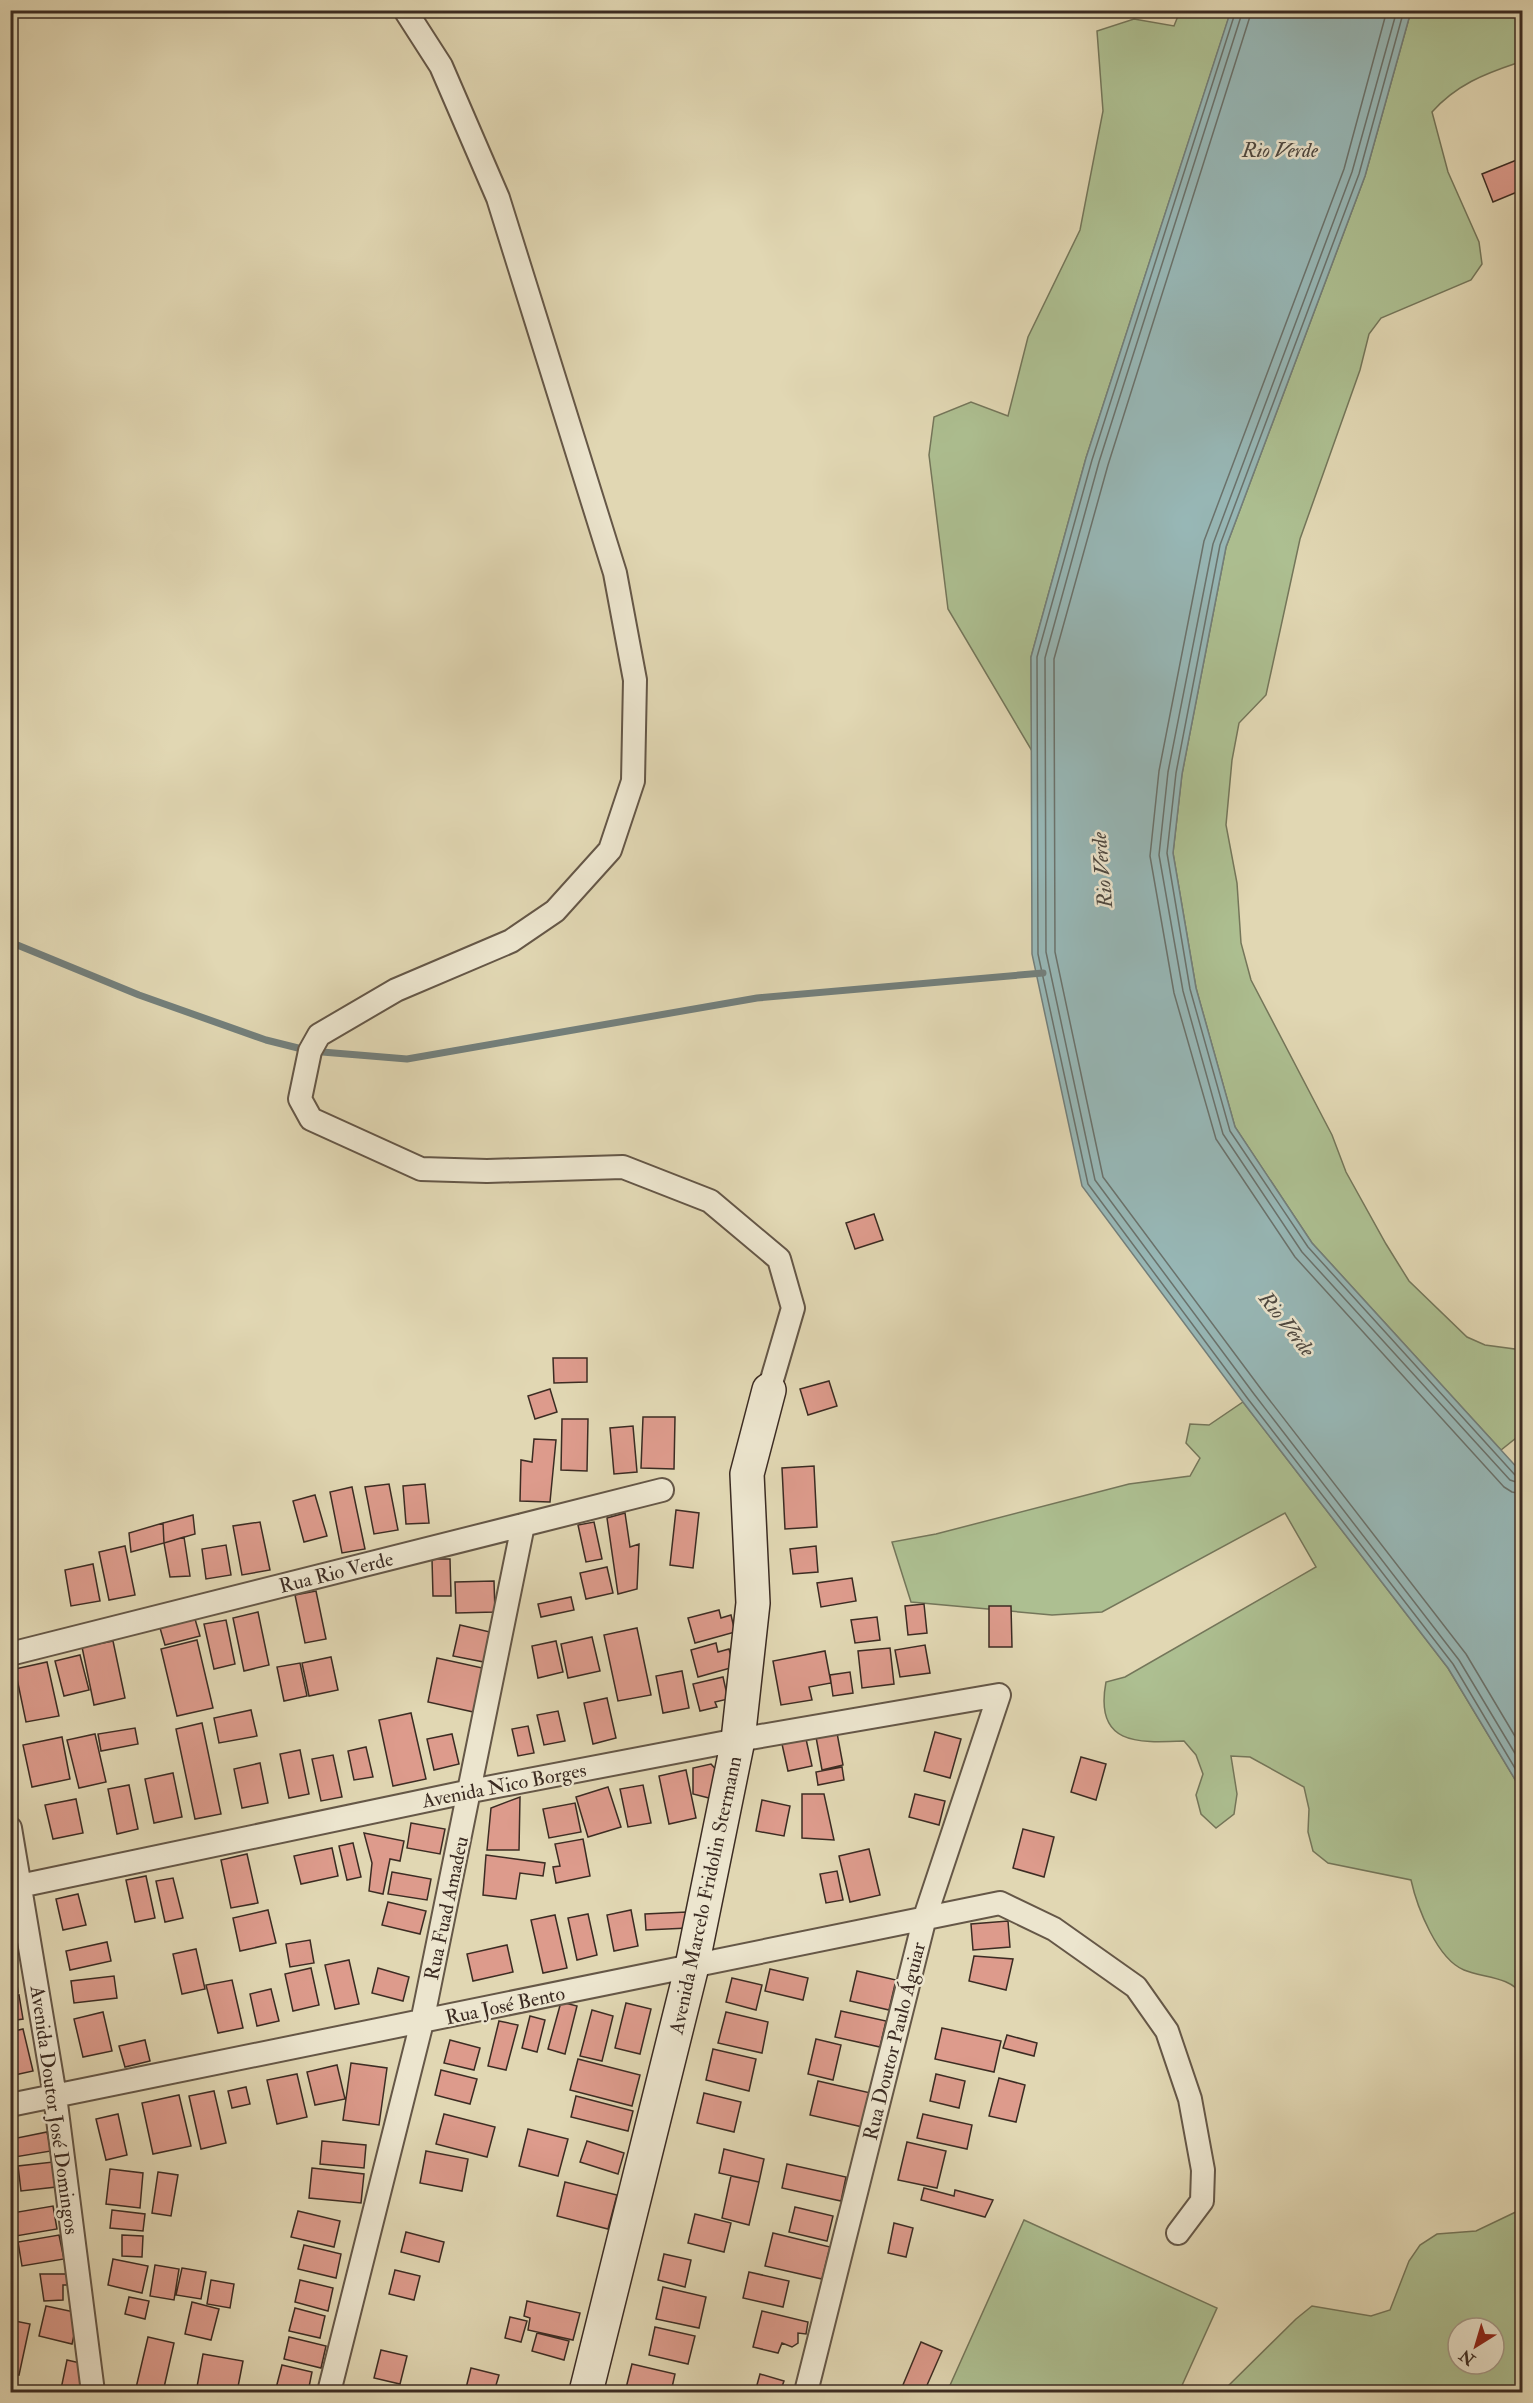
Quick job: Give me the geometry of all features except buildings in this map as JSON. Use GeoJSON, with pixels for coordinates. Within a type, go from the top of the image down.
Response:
{"type":"FeatureCollection","features":[{"type":"Feature","properties":{"kind":"street"},"geometry":{"type":"LineString","coordinates":[[405,10],[441,66],[498,198],[615,573],[635,680],[633,781],[610,850],[555,911],[511,941],[396,990],[319,1035],[310,1052],[300,1099],[311,1119],[421,1168],[487,1171],[623,1167],[710,1201],[779,1259],[793,1308],[769,1390]]}},
{"type":"Feature","properties":{"kind":"street","name":"Avenida Marcelo Fridolin Stermann"},"geometry":{"type":"LineString","coordinates":[[586,2392],[692,1966],[738,1740],[753,1603],[747,1474],[769,1390]]}},
{"type":"Feature","properties":{"kind":"street","name":"Rua Rio Verde"},"geometry":{"type":"LineString","coordinates":[[10,1653],[662,1490]]}},
{"type":"Feature","properties":{"kind":"street","name":"Rua Fuad Amadeu"},"geometry":{"type":"LineString","coordinates":[[329,2392],[422,2022],[471,1791],[523,1525]]}},
{"type":"Feature","properties":{"kind":"street","name":"Avenida Nico Borges"},"geometry":{"type":"LineString","coordinates":[[16,1887],[471,1791],[738,1740],[999,1695]]}},
{"type":"Feature","properties":{"kind":"street","name":"Rua Doutor Paulo Águiar"},"geometry":{"type":"LineString","coordinates":[[806,2392],[925,1917],[999,1695]]}},
{"type":"Feature","properties":{"kind":"street","name":"Avenida Doutor José Domingos"},"geometry":{"type":"LineString","coordinates":[[10,1828],[16,1887],[55,2096],[93,2392]]}},
{"type":"Feature","properties":{"kind":"street","name":"Rua José Bento"},"geometry":{"type":"LineString","coordinates":[[10,2105],[1000,1903],[1054,1929],[1136,1987],[1167,2031],[1190,2099],[1203,2170],[1202,2201],[1178,2232]]}},
{"type":"Feature","properties":{"kind":"green space"},"geometry":{"type":"Polygon","coordinates":[[[1180,11],[1231,11],[1086,458],[1031,657],[1032,751],[948,609],[929,455],[934,417],[971,402],[1008,416],[1028,337],[1080,230],[1103,111],[1097,31],[1134,19],[1174,26],[1180,11]]]}},
{"type":"Feature","properties":{"kind":"green space"},"geometry":{"type":"Polygon","coordinates":[[[1411,11],[1520,11],[1517,63],[1471,82],[1451,94],[1432,112],[1448,172],[1479,242],[1482,264],[1471,280],[1381,318],[1369,334],[1360,370],[1300,539],[1266,695],[1239,723],[1232,760],[1226,825],[1237,883],[1241,943],[1251,980],[1332,1135],[1346,1172],[1386,1244],[1409,1281],[1467,1337],[1485,1345],[1522,1350],[1522,1428],[1516,1438],[1501,1450],[1312,1243],[1235,1127],[1196,988],[1173,853],[1182,774],[1226,547],[1365,176],[1411,11]]]}},
{"type":"Feature","properties":{"kind":"green space"},"geometry":{"type":"Polygon","coordinates":[[[1243,1402],[1448,1668],[1522,1791],[1522,1995],[1511,1984],[1464,1970],[1445,1955],[1423,1917],[1411,1880],[1328,1863],[1313,1851],[1308,1832],[1309,1809],[1304,1787],[1250,1757],[1231,1756],[1237,1794],[1234,1814],[1216,1828],[1201,1814],[1196,1795],[1203,1774],[1196,1755],[1184,1741],[1136,1740],[1123,1736],[1113,1729],[1107,1718],[1104,1703],[1106,1682],[1125,1677],[1316,1567],[1285,1513],[1102,1612],[1052,1615],[911,1602],[892,1542],[936,1534],[1129,1484],[1190,1476],[1200,1458],[1186,1443],[1190,1424],[1209,1425],[1243,1402]]]}},
{"type":"Feature","properties":{"kind":"green space"},"geometry":{"type":"Polygon","coordinates":[[[1522,2209],[1522,2392],[1222,2392],[1312,2306],[1371,2316],[1390,2310],[1409,2261],[1420,2245],[1437,2234],[1476,2231],[1522,2209]]]}},
{"type":"Feature","properties":{"kind":"green space"},"geometry":{"type":"Polygon","coordinates":[[[1024,2220],[1217,2308],[1179,2392],[947,2392],[1024,2220]]]}},
{"type":"Feature","properties":{"kind":"water","name":"Rio Verde"},"geometry":{"type":"Polygon","coordinates":[[[1231,10],[1411,11],[1365,176],[1226,547],[1182,774],[1173,853],[1196,988],[1235,1127],[1312,1243],[1522,1473],[1522,1791],[1448,1668],[1243,1402],[1082,1186],[1032,954],[1031,657],[1086,458],[1231,10]]]}},
{"type":"Feature","properties":{"kind":"waterway"},"geometry":{"type":"LineString","coordinates":[[10,942],[139,995],[266,1040],[310,1051],[407,1059],[757,998],[1043,973]]}}]}
